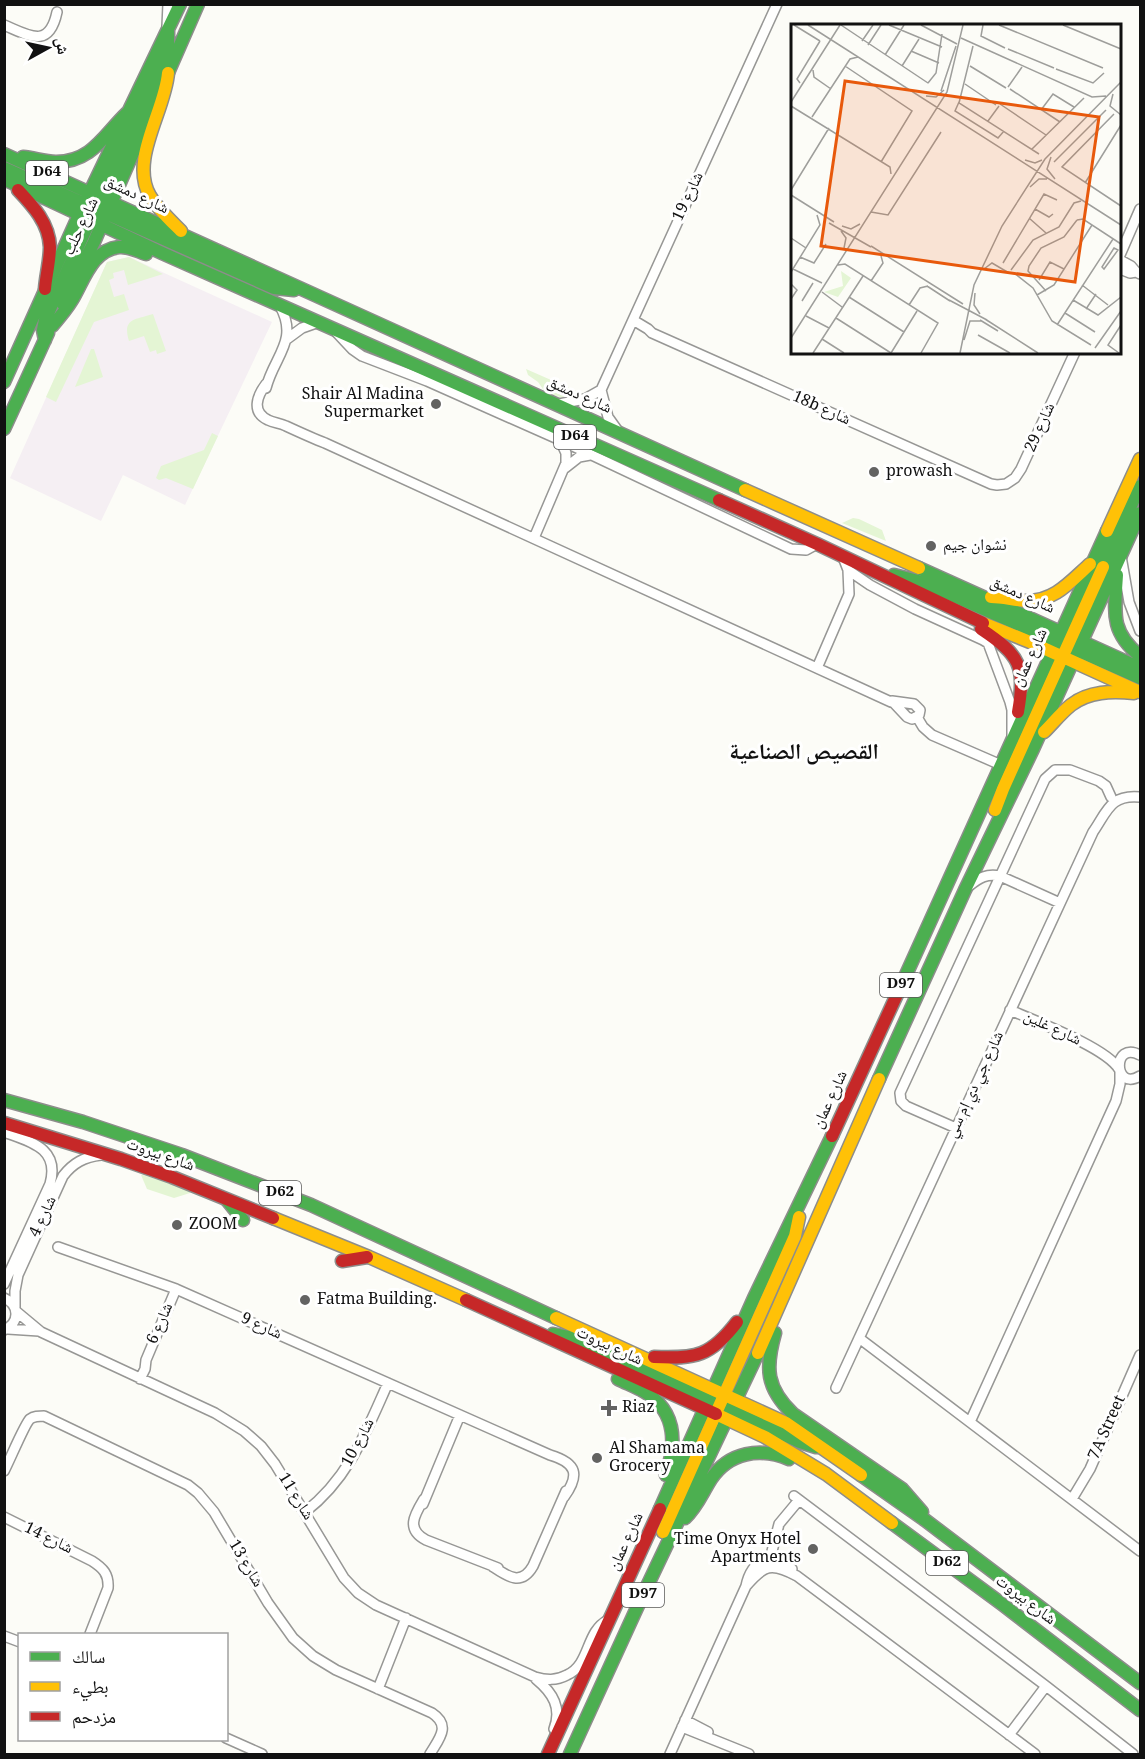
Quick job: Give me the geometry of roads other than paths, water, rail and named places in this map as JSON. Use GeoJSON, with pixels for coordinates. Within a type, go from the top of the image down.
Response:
{"type":"FeatureCollection","features":[{"type":"Feature","properties":{"kind":"main road","name":"شارع حلب"},"geometry":{"type":"LineString","coordinates":[[4,429],[52,326],[127,113],[180,4]]}},
{"type":"Feature","properties":{"kind":"main road","name":"شارع حلب"},"geometry":{"type":"LineString","coordinates":[[4,382],[45,289],[95,209],[168,73],[198,4]]}},
{"type":"Feature","properties":{"kind":"main road"},"geometry":{"type":"LineString","coordinates":[[45,340],[43,330],[45,320],[168,47],[168,31]]}},
{"type":"Feature","properties":{"kind":"main road"},"geometry":{"type":"LineString","coordinates":[[168,73],[165,98],[143,157],[143,178],[157,208],[189,239]]}},
{"type":"Feature","properties":{"kind":"main road"},"geometry":{"type":"LineString","coordinates":[[7,159],[31,158],[54,162],[78,159],[94,150],[127,113]]}},
{"type":"Feature","properties":{"kind":"main road"},"geometry":{"type":"LineString","coordinates":[[7,159],[95,209],[274,288],[302,289]]}},
{"type":"Feature","properties":{"kind":"main road"},"geometry":{"type":"LineString","coordinates":[[8,181],[37,210],[46,227],[50,249],[45,274],[45,289]]}},
{"type":"Feature","properties":{"kind":"main road","name":"شارع دمشق"},"geometry":{"type":"LineString","coordinates":[[8,181],[189,239],[559,404],[985,598],[1140,693]]}},
{"type":"Feature","properties":{"kind":"main road","name":"شارع دمشق"},"geometry":{"type":"LineString","coordinates":[[95,209],[162,253],[817,544],[969,617],[1140,668]]}},
{"type":"Feature","properties":{"kind":"main road"},"geometry":{"type":"LineString","coordinates":[[52,326],[72,301],[95,260],[106,251],[125,247],[148,255],[162,253]]}},
{"type":"Feature","properties":{"kind":"main road"},"geometry":{"type":"LineString","coordinates":[[328,301],[347,296]]}},
{"type":"Feature","properties":{"kind":"main road","name":"شارع عمان"},"geometry":{"type":"LineString","coordinates":[[570,1755],[641,1599],[732,1410],[965,890],[1040,735],[1096,559],[1140,459]]}},
{"type":"Feature","properties":{"kind":"main road"},"geometry":{"type":"LineString","coordinates":[[990,836],[995,809],[1002,789],[1140,486]]}},
{"type":"Feature","properties":{"kind":"main road","name":"شارع عمان"},"geometry":{"type":"LineString","coordinates":[[548,1755],[663,1502],[714,1402],[754,1298],[853,1093],[1018,726],[1119,561],[1140,513]]}},
{"type":"Feature","properties":{"kind":"main road"},"geometry":{"type":"LineString","coordinates":[[985,598],[1004,597],[1030,601],[1050,598],[1067,587],[1096,559]]}},
{"type":"Feature","properties":{"kind":"main road"},"geometry":{"type":"LineString","coordinates":[[1119,561],[1114,610],[1116,625],[1125,642],[1140,656]]}},
{"type":"Feature","properties":{"kind":"main road"},"geometry":{"type":"LineString","coordinates":[[880,574],[901,576],[922,582],[1140,678]]}},
{"type":"Feature","properties":{"kind":"main road"},"geometry":{"type":"LineString","coordinates":[[969,617],[1008,648],[1019,667],[1023,688],[1018,712],[1018,726]]}},
{"type":"Feature","properties":{"kind":"main road"},"geometry":{"type":"LineString","coordinates":[[1040,735],[1070,706],[1086,696],[1112,692],[1140,693]]}},
{"type":"Feature","properties":{"kind":"main road","name":"شارع بيروت"},"geometry":{"type":"LineString","coordinates":[[4,1100],[149,1143],[248,1179],[354,1224],[644,1357],[714,1402]]}},
{"type":"Feature","properties":{"kind":"main road","name":"شارع بيروت"},"geometry":{"type":"LineString","coordinates":[[4,1123],[107,1155],[223,1197],[369,1257],[603,1362],[714,1402]]}},
{"type":"Feature","properties":{"kind":"main road"},"geometry":{"type":"LineString","coordinates":[[223,1197],[243,1220]]}},
{"type":"Feature","properties":{"kind":"main road"},"geometry":{"type":"LineString","coordinates":[[641,1599],[644,1577],[714,1402],[795,1236],[801,1199]]}},
{"type":"Feature","properties":{"kind":"main road"},"geometry":{"type":"LineString","coordinates":[[342,1261],[369,1257]]}},
{"type":"Feature","properties":{"kind":"main road"},"geometry":{"type":"LineString","coordinates":[[644,1357],[682,1359],[710,1351],[728,1336],[754,1298]]}},
{"type":"Feature","properties":{"kind":"main road"},"geometry":{"type":"LineString","coordinates":[[780,1302],[780,1314],[768,1361],[771,1385],[778,1398],[793,1414],[907,1493],[925,1520]]}},
{"type":"Feature","properties":{"kind":"main road"},"geometry":{"type":"LineString","coordinates":[[542,1334],[558,1334],[573,1338],[732,1410]]}},
{"type":"Feature","properties":{"kind":"main road"},"geometry":{"type":"LineString","coordinates":[[603,1362],[615,1376],[657,1402],[670,1422],[674,1450],[664,1485],[663,1502]]}},
{"type":"Feature","properties":{"kind":"main road","name":"شارع بيروت"},"geometry":{"type":"LineString","coordinates":[[732,1410],[800,1442],[824,1448],[925,1520],[1140,1683]]}},
{"type":"Feature","properties":{"kind":"main road","name":"شارع بيروت"},"geometry":{"type":"LineString","coordinates":[[732,1410],[772,1441],[826,1474],[1002,1604],[1140,1710]]}},
{"type":"Feature","properties":{"kind":"main road"},"geometry":{"type":"LineString","coordinates":[[676,1525],[694,1510],[718,1470],[737,1456],[753,1452],[771,1452],[807,1469],[826,1474]]}},
{"type":"Feature","properties":{"kind":"street"},"geometry":{"type":"LineString","coordinates":[[168,4],[168,31]]}},
{"type":"Feature","properties":{"kind":"street","name":"شارع 19"},"geometry":{"type":"LineString","coordinates":[[601,390],[777,4]]}},
{"type":"Feature","properties":{"kind":"street"},"geometry":{"type":"LineString","coordinates":[[4,25],[19,31],[34,32],[44,28],[52,21],[59,8]]}},
{"type":"Feature","properties":{"kind":"street"},"geometry":{"type":"LineString","coordinates":[[1121,252],[1140,209]]}},
{"type":"Feature","properties":{"kind":"street"},"geometry":{"type":"LineString","coordinates":[[1121,258],[1138,273]]}},
{"type":"Feature","properties":{"kind":"street"},"geometry":{"type":"LineString","coordinates":[[1121,270],[1138,273]]}},
{"type":"Feature","properties":{"kind":"street"},"geometry":{"type":"LineString","coordinates":[[279,304],[287,321],[287,339],[262,398],[265,412],[277,422],[891,702],[917,705],[920,710],[917,717],[932,735],[1001,765]]}},
{"type":"Feature","properties":{"kind":"street"},"geometry":{"type":"LineString","coordinates":[[287,339],[302,328],[319,322]]}},
{"type":"Feature","properties":{"kind":"street","name":"18b شارع"},"geometry":{"type":"LineString","coordinates":[[632,323],[648,328],[652,333],[991,484]]}},
{"type":"Feature","properties":{"kind":"street"},"geometry":{"type":"LineString","coordinates":[[334,329],[352,349],[362,356],[427,381],[560,440],[791,549],[806,550],[817,544]]}},
{"type":"Feature","properties":{"kind":"street","name":"شارع 29"},"geometry":{"type":"LineString","coordinates":[[991,484],[1006,484],[1022,469],[1074,354]]}},
{"type":"Feature","properties":{"kind":"street"},"geometry":{"type":"LineString","coordinates":[[559,404],[585,399],[601,390],[608,417],[618,432]]}},
{"type":"Feature","properties":{"kind":"street"},"geometry":{"type":"LineString","coordinates":[[534,538],[565,468],[566,453],[560,440]]}},
{"type":"Feature","properties":{"kind":"street"},"geometry":{"type":"LineString","coordinates":[[565,468],[579,457],[590,454]]}},
{"type":"Feature","properties":{"kind":"street"},"geometry":{"type":"LineString","coordinates":[[817,668],[849,594],[848,570],[843,557]]}},
{"type":"Feature","properties":{"kind":"street"},"geometry":{"type":"LineString","coordinates":[[1119,561],[1129,602],[1140,632]]}},
{"type":"Feature","properties":{"kind":"street"},"geometry":{"type":"LineString","coordinates":[[848,570],[870,585],[915,609],[988,643],[1012,710],[1011,741]]}},
{"type":"Feature","properties":{"kind":"street"},"geometry":{"type":"LineString","coordinates":[[849,594],[870,585]]}},
{"type":"Feature","properties":{"kind":"street"},"geometry":{"type":"LineString","coordinates":[[956,1128],[906,1106],[901,1101],[900,1093],[955,970],[1045,780],[1051,772],[1065,768],[1099,781],[1106,786],[1111,797]]}},
{"type":"Feature","properties":{"kind":"street","name":"شارع جي دي إم سي"},"geometry":{"type":"LineString","coordinates":[[1093,832],[1101,808],[1111,797],[1125,793],[1140,797]]}},
{"type":"Feature","properties":{"kind":"street","name":"شارع جي دي إم سي"},"geometry":{"type":"LineString","coordinates":[[836,1388],[1093,832],[1111,804],[1122,798],[1140,797]]}},
{"type":"Feature","properties":{"kind":"street"},"geometry":{"type":"LineString","coordinates":[[965,890],[980,878],[1000,876],[1060,903]]}},
{"type":"Feature","properties":{"kind":"street","name":"شارع غلين"},"geometry":{"type":"LineString","coordinates":[[1010,1010],[1093,1048],[1112,1060],[1127,1078],[1138,1077]]}},
{"type":"Feature","properties":{"kind":"street","name":"شارع غلين"},"geometry":{"type":"LineString","coordinates":[[1093,1048],[1114,1054],[1139,1051]]}},
{"type":"Feature","properties":{"kind":"street"},"geometry":{"type":"LineString","coordinates":[[1116,1101],[1120,1084],[1119,1062],[1128,1053]]}},
{"type":"Feature","properties":{"kind":"street"},"geometry":{"type":"LineString","coordinates":[[970,1422],[1116,1101],[1126,1086],[1138,1077]]}},
{"type":"Feature","properties":{"kind":"street","name":"شارع 4"},"geometry":{"type":"LineString","coordinates":[[4,1132],[37,1144],[47,1155],[52,1169],[50,1184],[4,1284]]}},
{"type":"Feature","properties":{"kind":"street","name":"شارع 4"},"geometry":{"type":"LineString","coordinates":[[16,1310],[15,1291],[18,1275],[63,1176],[82,1159],[107,1155]]}},
{"type":"Feature","properties":{"kind":"street","name":"شارع 9"},"geometry":{"type":"LineString","coordinates":[[58,1247],[176,1289],[566,1461],[573,1468],[573,1483],[564,1497],[531,1570],[518,1578],[508,1577],[492,1566],[422,1538],[413,1526],[414,1516],[424,1499],[460,1415]]}},
{"type":"Feature","properties":{"kind":"street","name":"شارع 6"},"geometry":{"type":"LineString","coordinates":[[137,1378],[141,1364],[146,1360],[176,1289]]}},
{"type":"Feature","properties":{"kind":"street","name":"شارع 11"},"geometry":{"type":"LineString","coordinates":[[4,1298],[13,1303],[16,1310],[41,1332],[215,1413],[244,1431],[268,1455],[339,1570],[351,1586],[367,1600],[542,1679],[557,1679],[571,1674],[582,1663],[595,1630],[610,1619]]}},
{"type":"Feature","properties":{"kind":"street"},"geometry":{"type":"LineString","coordinates":[[6,1329],[15,1322],[16,1310]]}},
{"type":"Feature","properties":{"kind":"street","name":"شارع 11"},"geometry":{"type":"LineString","coordinates":[[6,1329],[41,1332]]}},
{"type":"Feature","properties":{"kind":"street"},"geometry":{"type":"LineString","coordinates":[[859,1338],[1140,1551]]}},
{"type":"Feature","properties":{"kind":"street","name":"7A Street"},"geometry":{"type":"LineString","coordinates":[[1072,1499],[1090,1469],[1139,1361]]}},
{"type":"Feature","properties":{"kind":"street","name":"شارع 10"},"geometry":{"type":"LineString","coordinates":[[303,1509],[322,1496],[339,1479],[353,1459],[388,1383]]}},
{"type":"Feature","properties":{"kind":"street","name":"شارع 13"},"geometry":{"type":"LineString","coordinates":[[4,1471],[29,1427],[40,1422],[48,1422],[63,1426],[177,1479],[198,1493],[214,1512],[268,1603],[293,1638],[313,1656],[336,1670],[422,1710],[432,1718],[436,1726],[436,1733],[431,1753]]}},
{"type":"Feature","properties":{"kind":"street"},"geometry":{"type":"LineString","coordinates":[[770,1559],[779,1524],[796,1498],[1046,1686],[1133,1755]]}},
{"type":"Feature","properties":{"kind":"street","name":"شارع 14"},"geometry":{"type":"LineString","coordinates":[[4,1518],[92,1561],[107,1566],[114,1574],[114,1583],[91,1633]]}},
{"type":"Feature","properties":{"kind":"street"},"geometry":{"type":"LineString","coordinates":[[670,1755],[746,1586],[748,1575],[754,1566],[770,1559],[782,1561],[797,1576]]}},
{"type":"Feature","properties":{"kind":"street"},"geometry":{"type":"LineString","coordinates":[[746,1586],[758,1572],[771,1567],[784,1569],[797,1576],[1035,1755]]}},
{"type":"Feature","properties":{"kind":"street"},"geometry":{"type":"LineString","coordinates":[[378,1689],[400,1633],[409,1620]]}},
{"type":"Feature","properties":{"kind":"street","name":"شارع 11"},"geometry":{"type":"LineString","coordinates":[[535,1677],[552,1694],[557,1710],[557,1720],[541,1755]]}},
{"type":"Feature","properties":{"kind":"street"},"geometry":{"type":"LineString","coordinates":[[1009,1735],[1046,1686]]}},
{"type":"Feature","properties":{"kind":"street"},"geometry":{"type":"LineString","coordinates":[[683,1723],[709,1733],[719,1741],[749,1755]]}},
{"type":"Feature","properties":{"kind":"street"},"geometry":{"type":"LineString","coordinates":[[228,1739],[262,1755]]}},
{"type":"Feature","properties":{"kind":"place","name":"Shair Al Madina Supermarket"},"geometry":{"type":"Point","coordinates":[436,404]}},
{"type":"Feature","properties":{"kind":"place","name":"prowash"},"geometry":{"type":"Point","coordinates":[874,472]}},
{"type":"Feature","properties":{"kind":"place","name":"نشوان جيم"},"geometry":{"type":"Point","coordinates":[931,546]}},
{"type":"Feature","properties":{"kind":"place","name":"ZOOM"},"geometry":{"type":"Point","coordinates":[177,1225]}},
{"type":"Feature","properties":{"kind":"place","name":"Fatma Building."},"geometry":{"type":"Point","coordinates":[305,1300]}},
{"type":"Feature","properties":{"kind":"place","name":"Riaz"},"geometry":{"type":"Point","coordinates":[609,1408]}},
{"type":"Feature","properties":{"kind":"place","name":"Al Shamama Grocery"},"geometry":{"type":"Point","coordinates":[597,1458]}},
{"type":"Feature","properties":{"kind":"place","name":"Time Onyx Hotel Apartments"},"geometry":{"type":"Point","coordinates":[813,1549]}},
{"type":"Feature","properties":{"kind":"district","name":"القصيص الصناعية"},"geometry":{"type":"Point","coordinates":[804,754]}}]}
